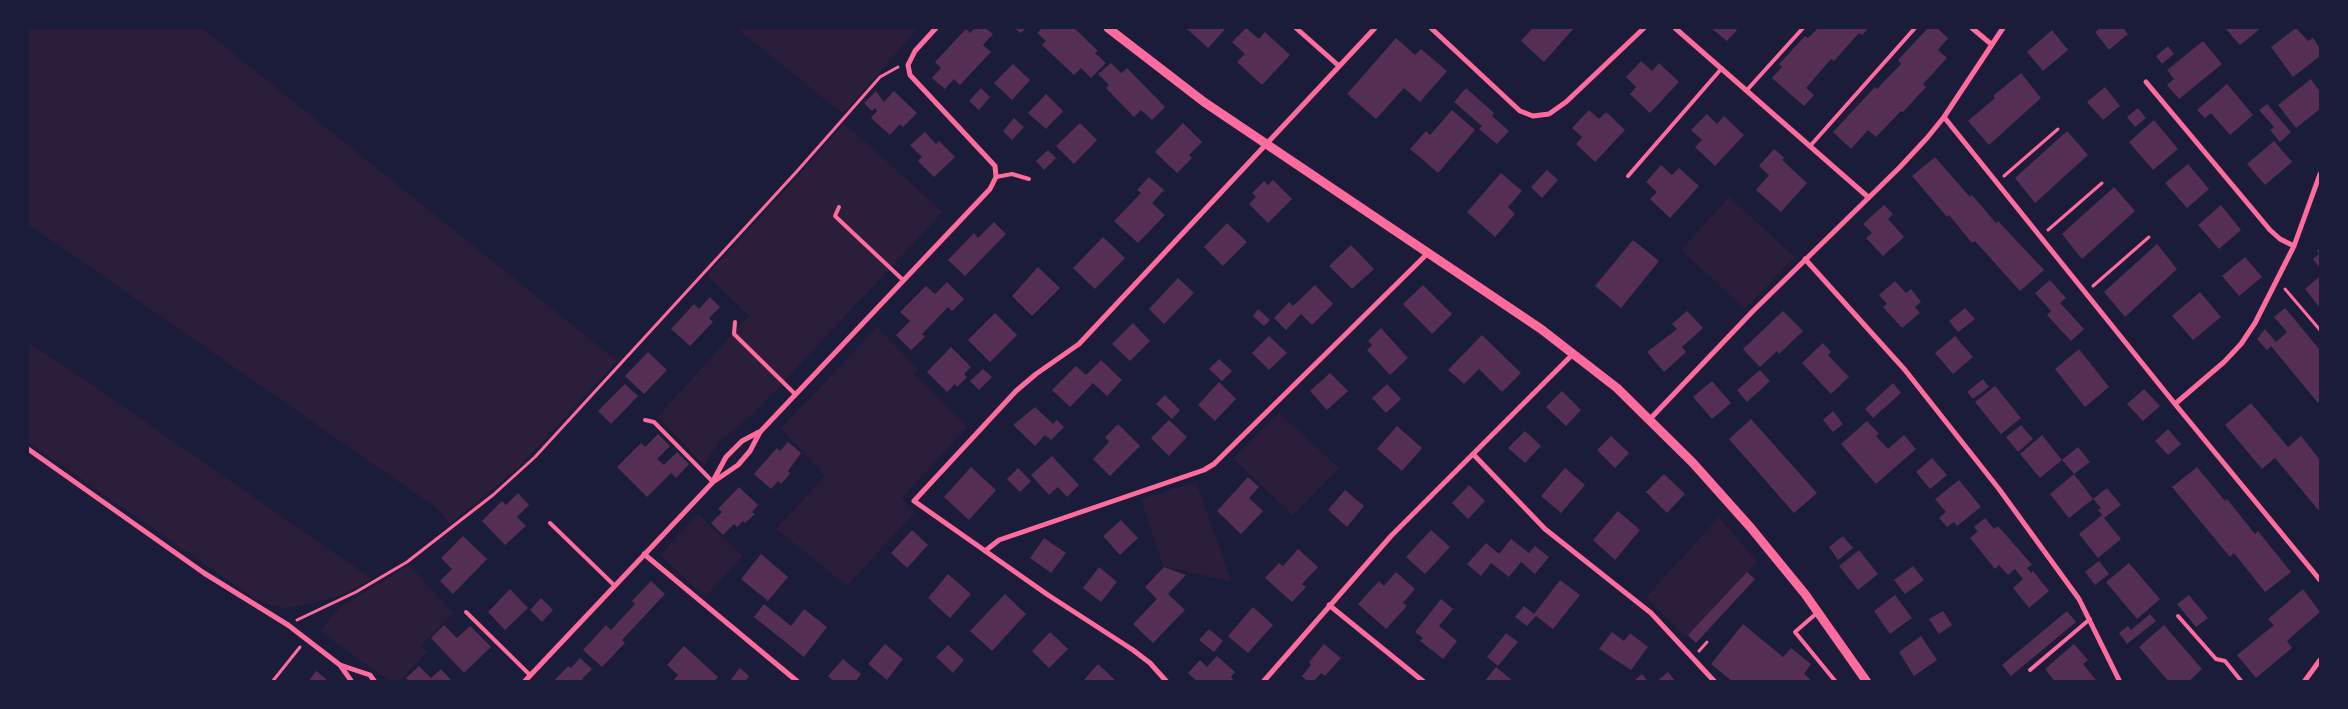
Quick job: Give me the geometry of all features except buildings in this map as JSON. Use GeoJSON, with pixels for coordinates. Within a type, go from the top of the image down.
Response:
{"type":"FeatureCollection","features":[{"type":"Feature","properties":{"kind":"street"},"geometry":{"type":"LineString","coordinates":[[524,682],[713,482],[738,465],[750,451],[760,432],[990,190],[996,177],[995,166],[910,75],[908,65],[915,51],[936,28]]}},
{"type":"Feature","properties":{"kind":"street"},"geometry":{"type":"LineString","coordinates":[[1108,28],[1204,102],[1574,353],[1617,388],[1650,418],[1694,463],[1751,528],[1818,612],[1867,682]]}},
{"type":"Feature","properties":{"kind":"street"},"geometry":{"type":"LineString","coordinates":[[1296,28],[1339,66]]}},
{"type":"Feature","properties":{"kind":"street"},"geometry":{"type":"LineString","coordinates":[[1167,682],[1150,663],[1132,650],[914,501],[1016,391],[1036,374],[1079,344],[1264,143],[1375,28]]}},
{"type":"Feature","properties":{"kind":"street"},"geometry":{"type":"LineString","coordinates":[[1431,28],[1520,111],[1533,116],[1549,114],[1566,102],[1644,28]]}},
{"type":"Feature","properties":{"kind":"street"},"geometry":{"type":"LineString","coordinates":[[1676,28],[1868,197]]}},
{"type":"Feature","properties":{"kind":"street"},"geometry":{"type":"LineString","coordinates":[[1972,28],[1991,44]]}},
{"type":"Feature","properties":{"kind":"street"},"geometry":{"type":"LineString","coordinates":[[1650,418],[1805,259],[1900,167],[1944,117],[2003,28]]}},
{"type":"Feature","properties":{"kind":"street"},"geometry":{"type":"LineString","coordinates":[[2146,82],[2270,230],[2280,239],[2294,246]]}},
{"type":"Feature","properties":{"kind":"street"},"geometry":{"type":"LineString","coordinates":[[1944,117],[2175,404],[2320,580]]}},
{"type":"Feature","properties":{"kind":"street"},"geometry":{"type":"LineString","coordinates":[[2175,404],[2224,362],[2255,324],[2294,246],[2320,174]]}},
{"type":"Feature","properties":{"kind":"street"},"geometry":{"type":"LineString","coordinates":[[985,551],[999,540],[1204,470],[1214,464],[1428,253]]}},
{"type":"Feature","properties":{"kind":"street"},"geometry":{"type":"LineString","coordinates":[[1805,259],[1905,370],[1956,433],[2063,577],[2090,619],[2120,682]]}},
{"type":"Feature","properties":{"kind":"street"},"geometry":{"type":"LineString","coordinates":[[1263,682],[1329,605],[1428,497],[1474,455],[1574,353]]}},
{"type":"Feature","properties":{"kind":"street"},"geometry":{"type":"LineString","coordinates":[[713,482],[726,456],[742,441],[760,432]]}},
{"type":"Feature","properties":{"kind":"street"},"geometry":{"type":"LineString","coordinates":[[28,448],[204,573],[288,625],[340,665],[370,675],[375,682]]}},
{"type":"Feature","properties":{"kind":"street"},"geometry":{"type":"LineString","coordinates":[[1474,455],[1545,529],[1651,613],[1715,682]]}},
{"type":"Feature","properties":{"kind":"street"},"geometry":{"type":"LineString","coordinates":[[644,554],[798,682]]}},
{"type":"Feature","properties":{"kind":"street"},"geometry":{"type":"LineString","coordinates":[[1329,605],[1424,682]]}},
{"type":"Feature","properties":{"kind":"street"},"geometry":{"type":"LineString","coordinates":[[2304,682],[2320,660]]}},
{"type":"Feature","properties":{"kind":"street"},"geometry":{"type":"LineString","coordinates":[[340,665],[352,682]]}},
{"type":"Feature","properties":{"kind":"lane"},"geometry":{"type":"LineString","coordinates":[[1747,90],[1803,28]]}},
{"type":"Feature","properties":{"kind":"lane"},"geometry":{"type":"LineString","coordinates":[[1811,145],[1916,28]]}},
{"type":"Feature","properties":{"kind":"lane"},"geometry":{"type":"LineString","coordinates":[[1628,176],[1722,68]]}},
{"type":"Feature","properties":{"kind":"lane"},"geometry":{"type":"LineString","coordinates":[[996,177],[1012,174],[1029,179]]}},
{"type":"Feature","properties":{"kind":"lane"},"geometry":{"type":"LineString","coordinates":[[839,207],[835,216],[903,280]]}},
{"type":"Feature","properties":{"kind":"lane"},"geometry":{"type":"LineString","coordinates":[[735,322],[734,334],[796,394]]}},
{"type":"Feature","properties":{"kind":"lane"},"geometry":{"type":"LineString","coordinates":[[645,420],[654,422],[713,482]]}},
{"type":"Feature","properties":{"kind":"lane"},"geometry":{"type":"LineString","coordinates":[[550,523],[614,586]]}},
{"type":"Feature","properties":{"kind":"lane"},"geometry":{"type":"LineString","coordinates":[[466,612],[530,675]]}},
{"type":"Feature","properties":{"kind":"lane"},"geometry":{"type":"LineString","coordinates":[[1818,612],[1795,632],[1836,682]]}},
{"type":"Feature","properties":{"kind":"lane"},"geometry":{"type":"LineString","coordinates":[[2178,616],[2216,659],[2225,661],[2242,682]]}},
{"type":"Feature","properties":{"kind":"lane"},"geometry":{"type":"LineString","coordinates":[[2030,670],[2090,619]]}},
{"type":"Feature","properties":{"kind":"path"},"geometry":{"type":"LineString","coordinates":[[288,625],[356,592],[400,566],[500,488],[535,456],[800,169],[880,78],[894,68],[908,65]]}},
{"type":"Feature","properties":{"kind":"path"},"geometry":{"type":"LineString","coordinates":[[1997,182],[2058,129]]}},
{"type":"Feature","properties":{"kind":"path"},"geometry":{"type":"LineString","coordinates":[[2041,236],[2102,183]]}},
{"type":"Feature","properties":{"kind":"path"},"geometry":{"type":"LineString","coordinates":[[2086,292],[2149,236]]}},
{"type":"Feature","properties":{"kind":"path"},"geometry":{"type":"LineString","coordinates":[[2276,282],[2288,291],[2320,330]]}},
{"type":"Feature","properties":{"kind":"path"},"geometry":{"type":"LineString","coordinates":[[272,682],[306,640]]}},
{"type":"Feature","properties":{"kind":"shaded area"},"geometry":{"type":"Polygon","coordinates":[[[28,28],[202,28],[617,361],[518,468],[450,524],[435,507],[28,224],[28,28]]]}},
{"type":"Feature","properties":{"kind":"shaded area"},"geometry":{"type":"Polygon","coordinates":[[[736,28],[918,28],[843,114],[736,28]]]}},
{"type":"Feature","properties":{"kind":"shaded area"},"geometry":{"type":"Polygon","coordinates":[[[844,123],[943,212],[754,413],[721,440],[709,456],[705,466],[658,416],[749,316],[707,275],[803,171],[844,123]]]}},
{"type":"Feature","properties":{"kind":"shaded area"},"geometry":{"type":"Polygon","coordinates":[[[1729,197],[1795,257],[1745,309],[1681,250],[1729,197]]]}},
{"type":"Feature","properties":{"kind":"shaded area"},"geometry":{"type":"Polygon","coordinates":[[[877,327],[918,369],[914,374],[967,427],[901,499],[915,512],[847,586],[776,529],[825,476],[781,428],[877,327]]]}},
{"type":"Feature","properties":{"kind":"shaded area"},"geometry":{"type":"Polygon","coordinates":[[[28,343],[72,371],[372,579],[341,595],[310,604],[283,608],[266,604],[252,597],[28,442],[28,343]]]}},
{"type":"Feature","properties":{"kind":"shaded area"},"geometry":{"type":"Polygon","coordinates":[[[1279,413],[1339,468],[1293,515],[1233,459],[1279,413]]]}},
{"type":"Feature","properties":{"kind":"shaded area"},"geometry":{"type":"Polygon","coordinates":[[[1196,482],[1232,582],[1163,566],[1141,499],[1196,482]]]}},
{"type":"Feature","properties":{"kind":"shaded area"},"geometry":{"type":"Polygon","coordinates":[[[698,514],[743,556],[705,597],[660,555],[698,514]]]}},
{"type":"Feature","properties":{"kind":"shaded area"},"geometry":{"type":"Polygon","coordinates":[[[1719,517],[1757,562],[1686,637],[1646,597],[1719,517]]]}},
{"type":"Feature","properties":{"kind":"shaded area"},"geometry":{"type":"Polygon","coordinates":[[[408,564],[454,613],[421,645],[427,652],[400,681],[389,681],[320,631],[341,606],[391,577],[408,564]]]}}]}
